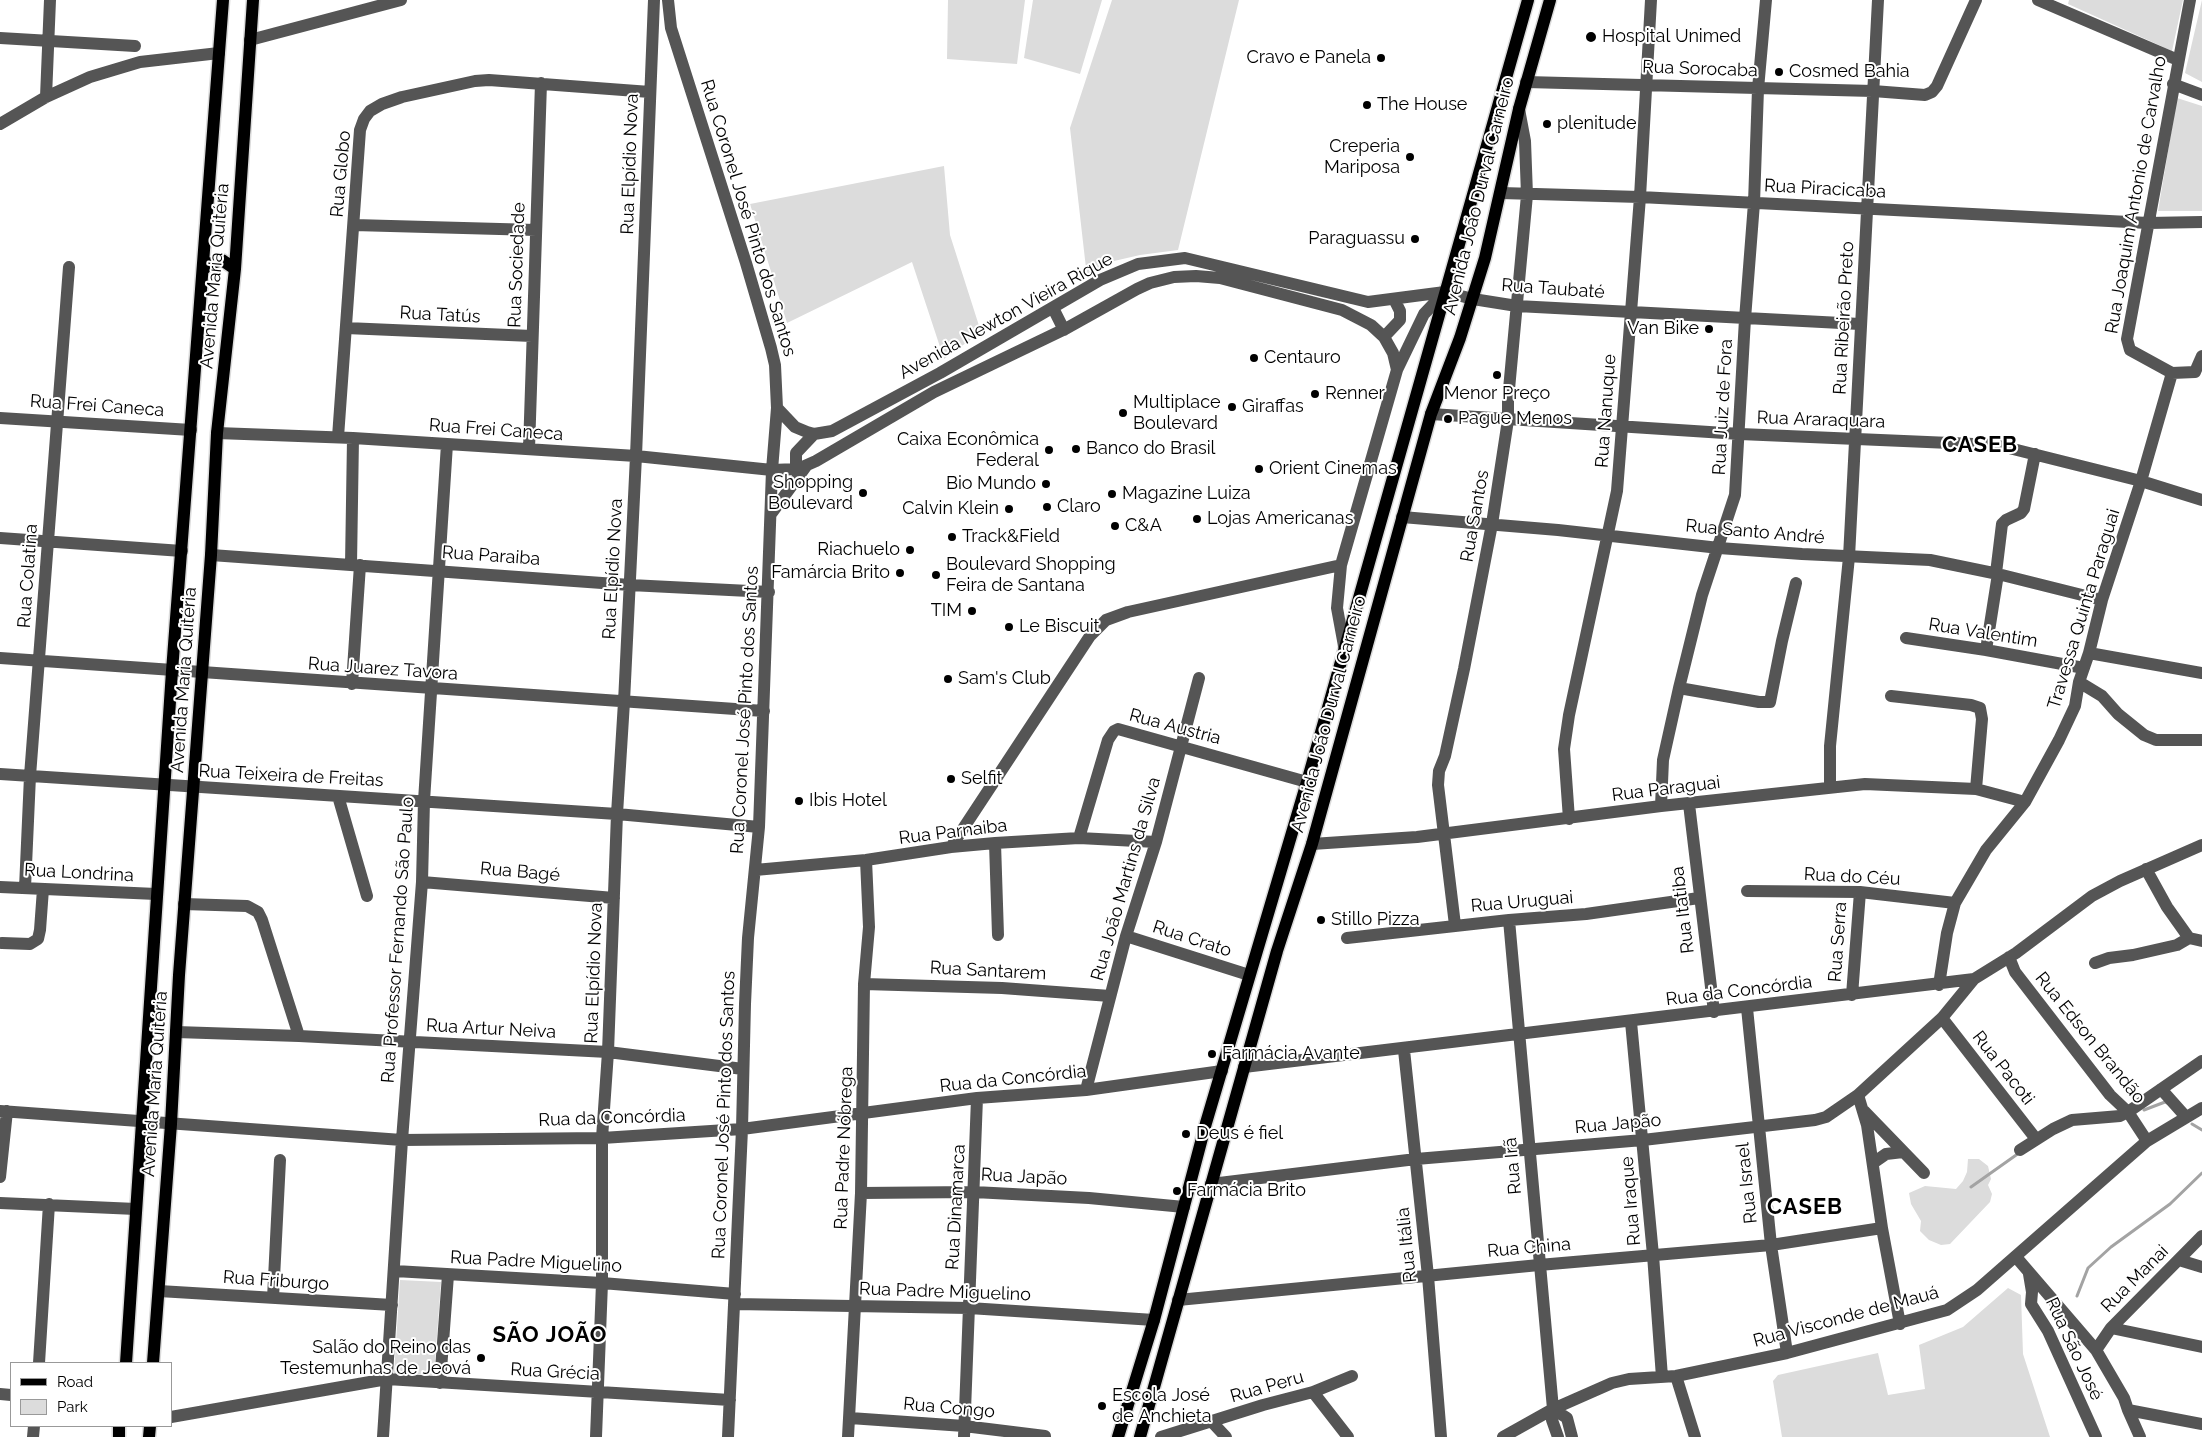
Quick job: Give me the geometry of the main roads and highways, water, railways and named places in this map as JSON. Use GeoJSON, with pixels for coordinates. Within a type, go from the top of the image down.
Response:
{"type":"FeatureCollection","features":[{"type":"Feature","properties":{"kind":"main road","name":"Avenida Maria Quitéria"},"geometry":{"type":"LineString","coordinates":[[126,1362],[156,894],[223,0]]}},
{"type":"Feature","properties":{"kind":"main road","name":"Avenida Maria Quitéria"},"geometry":{"type":"LineString","coordinates":[[152,1362],[159,1291],[184,904],[211,555],[217,432],[235,269],[253,0]]}},
{"type":"Feature","properties":{"kind":"main road","name":"Avenida João Durval Carneiro"},"geometry":{"type":"LineString","coordinates":[[1118,1437],[1154,1320],[1222,1070],[1307,782],[1528,0]]}},
{"type":"Feature","properties":{"kind":"main road","name":"Avenida João Durval Carneiro"},"geometry":{"type":"LineString","coordinates":[[1140,1437],[1277,951],[1312,844],[1402,516],[1432,414],[1473,299],[1501,193],[1519,109],[1550,0]]}},
{"type":"Feature","properties":{"kind":"main road"},"geometry":{"type":"LineString","coordinates":[[203,270],[208,264],[222,260],[235,269]]}},
{"type":"Feature","properties":{"kind":"waterway"},"geometry":{"type":"LineString","coordinates":[[2144,1110],[2165,1102],[2167,1103]]}},
{"type":"Feature","properties":{"kind":"waterway"},"geometry":{"type":"LineString","coordinates":[[2192,1124],[2202,1130]]}},
{"type":"Feature","properties":{"kind":"waterway"},"geometry":{"type":"LineString","coordinates":[[1971,1187],[2019,1153]]}},
{"type":"Feature","properties":{"kind":"waterway"},"geometry":{"type":"LineString","coordinates":[[2077,1296],[2088,1268],[2111,1247],[2170,1204],[2202,1173]]}},
{"type":"Feature","properties":{"kind":"place","name":"Hospital Unimed"},"geometry":{"type":"Point","coordinates":[1591,37]}},
{"type":"Feature","properties":{"kind":"place","name":"Cravo e Panela"},"geometry":{"type":"Point","coordinates":[1381,58]}},
{"type":"Feature","properties":{"kind":"place","name":"Cosmed Bahia"},"geometry":{"type":"Point","coordinates":[1779,72]}},
{"type":"Feature","properties":{"kind":"place","name":"The House"},"geometry":{"type":"Point","coordinates":[1367,105]}},
{"type":"Feature","properties":{"kind":"place","name":"plenitude"},"geometry":{"type":"Point","coordinates":[1547,124]}},
{"type":"Feature","properties":{"kind":"place","name":"Creperia Mariposa"},"geometry":{"type":"Point","coordinates":[1410,157]}},
{"type":"Feature","properties":{"kind":"place","name":"Paraguassu"},"geometry":{"type":"Point","coordinates":[1415,239]}},
{"type":"Feature","properties":{"kind":"place","name":"Van Bike"},"geometry":{"type":"Point","coordinates":[1709,329]}},
{"type":"Feature","properties":{"kind":"place","name":"Centauro"},"geometry":{"type":"Point","coordinates":[1254,358]}},
{"type":"Feature","properties":{"kind":"place","name":"Menor Preço"},"geometry":{"type":"Point","coordinates":[1497,375]}},
{"type":"Feature","properties":{"kind":"place","name":"Renner"},"geometry":{"type":"Point","coordinates":[1315,394]}},
{"type":"Feature","properties":{"kind":"place","name":"Giraffas"},"geometry":{"type":"Point","coordinates":[1232,407]}},
{"type":"Feature","properties":{"kind":"place","name":"Multiplace Boulevard"},"geometry":{"type":"Point","coordinates":[1123,413]}},
{"type":"Feature","properties":{"kind":"place","name":"Pague Menos"},"geometry":{"type":"Point","coordinates":[1448,419]}},
{"type":"Feature","properties":{"kind":"place","name":"Banco do Brasil"},"geometry":{"type":"Point","coordinates":[1076,449]}},
{"type":"Feature","properties":{"kind":"place","name":"Caixa Econômica Federal"},"geometry":{"type":"Point","coordinates":[1049,450]}},
{"type":"Feature","properties":{"kind":"place","name":"Orient Cinemas"},"geometry":{"type":"Point","coordinates":[1259,469]}},
{"type":"Feature","properties":{"kind":"place","name":"Bio Mundo"},"geometry":{"type":"Point","coordinates":[1046,484]}},
{"type":"Feature","properties":{"kind":"place","name":"Shopping Boulevard"},"geometry":{"type":"Point","coordinates":[863,493]}},
{"type":"Feature","properties":{"kind":"place","name":"Magazine Luiza"},"geometry":{"type":"Point","coordinates":[1112,494]}},
{"type":"Feature","properties":{"kind":"place","name":"Claro"},"geometry":{"type":"Point","coordinates":[1047,507]}},
{"type":"Feature","properties":{"kind":"place","name":"Calvin Klein"},"geometry":{"type":"Point","coordinates":[1009,509]}},
{"type":"Feature","properties":{"kind":"place","name":"Lojas Americanas"},"geometry":{"type":"Point","coordinates":[1197,519]}},
{"type":"Feature","properties":{"kind":"place","name":"C&A"},"geometry":{"type":"Point","coordinates":[1115,526]}},
{"type":"Feature","properties":{"kind":"place","name":"Track&Field"},"geometry":{"type":"Point","coordinates":[952,537]}},
{"type":"Feature","properties":{"kind":"place","name":"Riachuelo"},"geometry":{"type":"Point","coordinates":[910,550]}},
{"type":"Feature","properties":{"kind":"place","name":"Famárcia Brito"},"geometry":{"type":"Point","coordinates":[900,573]}},
{"type":"Feature","properties":{"kind":"place","name":"Boulevard Shopping Feira de Santana"},"geometry":{"type":"Point","coordinates":[936,575]}},
{"type":"Feature","properties":{"kind":"place","name":"TIM"},"geometry":{"type":"Point","coordinates":[972,611]}},
{"type":"Feature","properties":{"kind":"place","name":"Le Biscuit"},"geometry":{"type":"Point","coordinates":[1009,627]}},
{"type":"Feature","properties":{"kind":"place","name":"Sam's Club"},"geometry":{"type":"Point","coordinates":[948,679]}},
{"type":"Feature","properties":{"kind":"place","name":"Selfit"},"geometry":{"type":"Point","coordinates":[951,779]}},
{"type":"Feature","properties":{"kind":"place","name":"Ibis Hotel"},"geometry":{"type":"Point","coordinates":[799,801]}},
{"type":"Feature","properties":{"kind":"place","name":"Stillo Pizza"},"geometry":{"type":"Point","coordinates":[1321,920]}},
{"type":"Feature","properties":{"kind":"place","name":"Farmácia Avante"},"geometry":{"type":"Point","coordinates":[1212,1054]}},
{"type":"Feature","properties":{"kind":"place","name":"Deus é fiel"},"geometry":{"type":"Point","coordinates":[1186,1134]}},
{"type":"Feature","properties":{"kind":"place","name":"Farmácia Brito"},"geometry":{"type":"Point","coordinates":[1177,1191]}},
{"type":"Feature","properties":{"kind":"place","name":"Salão do Reino das Testemunhas de Jeová"},"geometry":{"type":"Point","coordinates":[481,1358]}},
{"type":"Feature","properties":{"kind":"place","name":"Escola José de Anchieta"},"geometry":{"type":"Point","coordinates":[1102,1406]}},
{"type":"Feature","properties":{"kind":"district","name":"CASEB"},"geometry":{"type":"Point","coordinates":[1980,445]}},
{"type":"Feature","properties":{"kind":"district","name":"CASEB"},"geometry":{"type":"Point","coordinates":[1805,1207]}},
{"type":"Feature","properties":{"kind":"district","name":"SÃO JOÃO"},"geometry":{"type":"Point","coordinates":[550,1335]}}]}
